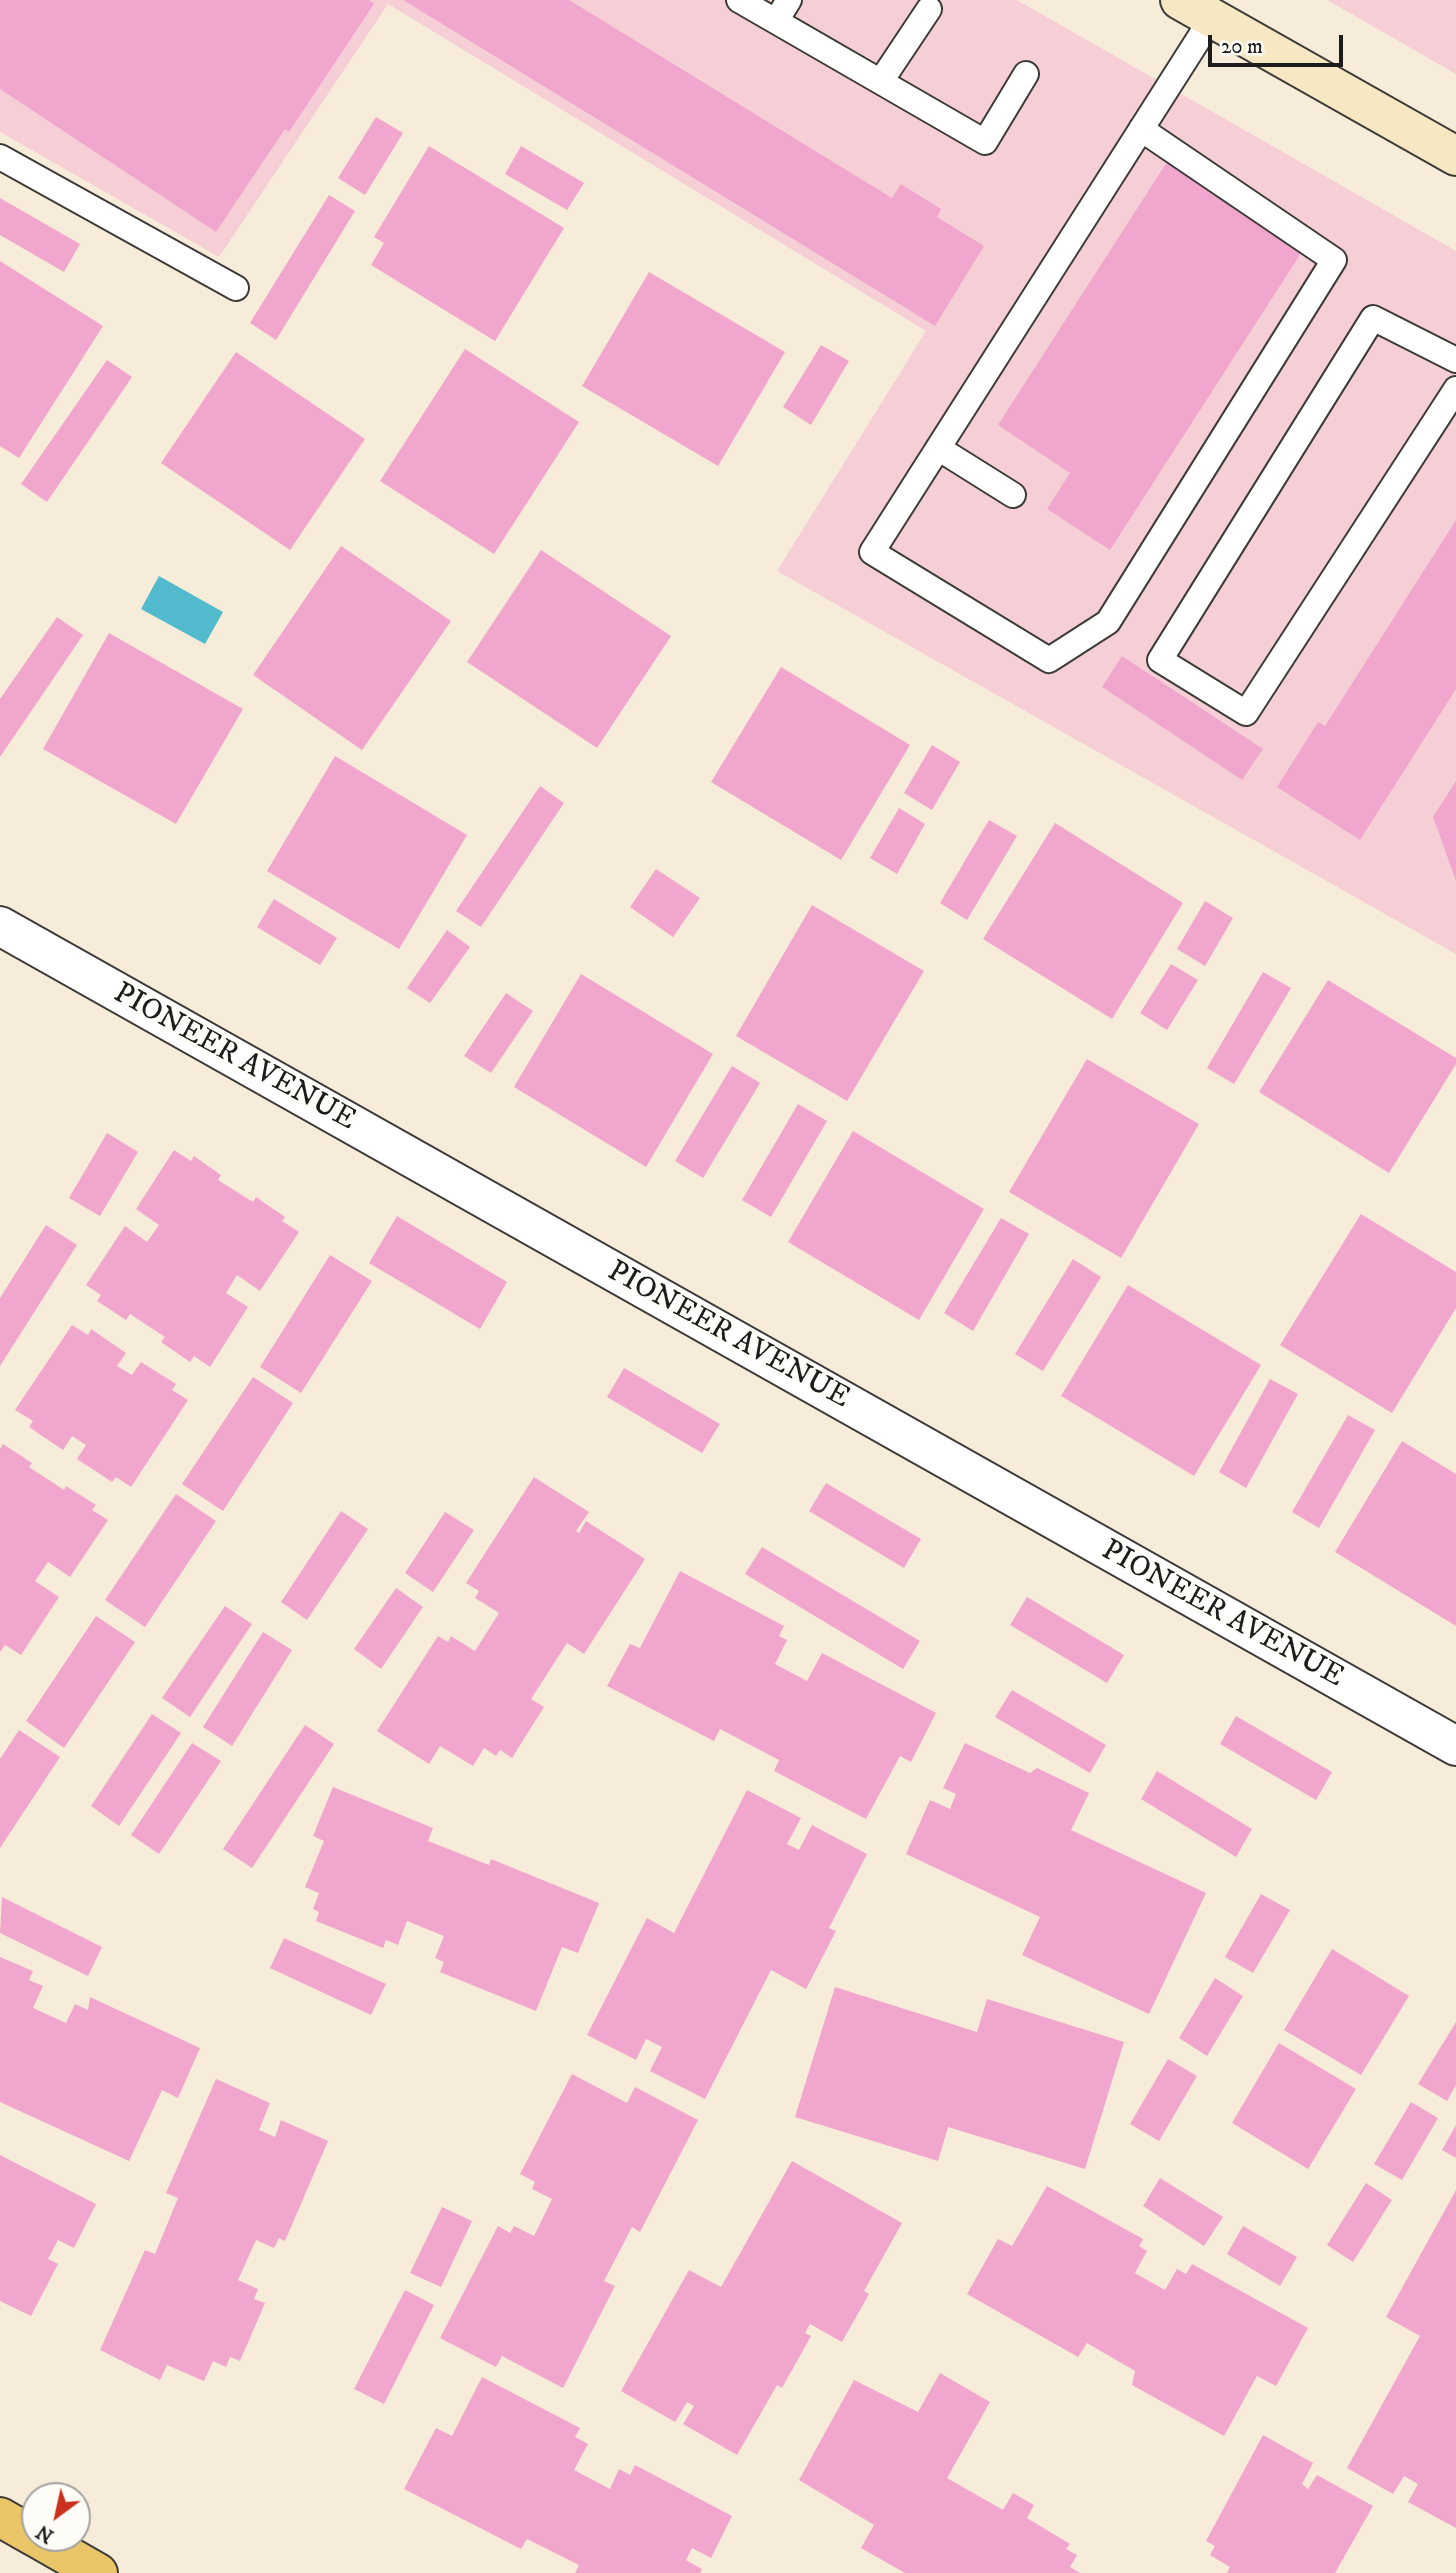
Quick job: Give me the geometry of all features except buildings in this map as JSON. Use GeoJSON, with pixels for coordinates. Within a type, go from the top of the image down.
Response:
{"type":"FeatureCollection","features":[{"type":"Feature","properties":{"kind":"main road"},"geometry":{"type":"LineString","coordinates":[[1196,9],[1456,156]]}},
{"type":"Feature","properties":{"kind":"main road"},"geometry":{"type":"LineString","coordinates":[[0,2516],[21,2528]]}},
{"type":"Feature","properties":{"kind":"main road"},"geometry":{"type":"LineString","coordinates":[[62,2552],[98,2573]]}},
{"type":"Feature","properties":{"kind":"street","name":"PIONEER AVENUE"},"geometry":{"type":"LineString","coordinates":[[0,926],[1456,1746]]}},
{"type":"Feature","properties":{"kind":"lane"},"geometry":{"type":"LineString","coordinates":[[739,0],[985,142],[1026,74]]}},
{"type":"Feature","properties":{"kind":"lane"},"geometry":{"type":"LineString","coordinates":[[776,21],[789,0]]}},
{"type":"Feature","properties":{"kind":"lane"},"geometry":{"type":"LineString","coordinates":[[881,82],[929,9]]}},
{"type":"Feature","properties":{"kind":"lane"},"geometry":{"type":"LineString","coordinates":[[1141,129],[1334,260],[1108,622],[1049,660],[872,552],[1141,129],[1196,9]]}},
{"type":"Feature","properties":{"kind":"lane"},"geometry":{"type":"LineString","coordinates":[[0,157],[236,288]]}},
{"type":"Feature","properties":{"kind":"lane"},"geometry":{"type":"LineString","coordinates":[[1456,360],[1373,318],[1160,660],[1246,713],[1456,389]]}},
{"type":"Feature","properties":{"kind":"lane"},"geometry":{"type":"LineString","coordinates":[[938,448],[1013,495]]}},
{"type":"Feature","properties":{"kind":"shaded area"},"geometry":{"type":"Polygon","coordinates":[[[0,0],[1017,0],[1456,251],[1456,954],[777,571],[926,331],[388,4],[219,257],[0,132],[0,0]]]}},
{"type":"Feature","properties":{"kind":"shaded area"},"geometry":{"type":"Polygon","coordinates":[[[1327,0],[1456,0],[1456,74],[1327,0]]]}},
{"type":"Feature","properties":{"kind":"water"},"geometry":{"type":"Polygon","coordinates":[[[159,576],[223,612],[205,644],[141,609],[159,576]]]}}]}
